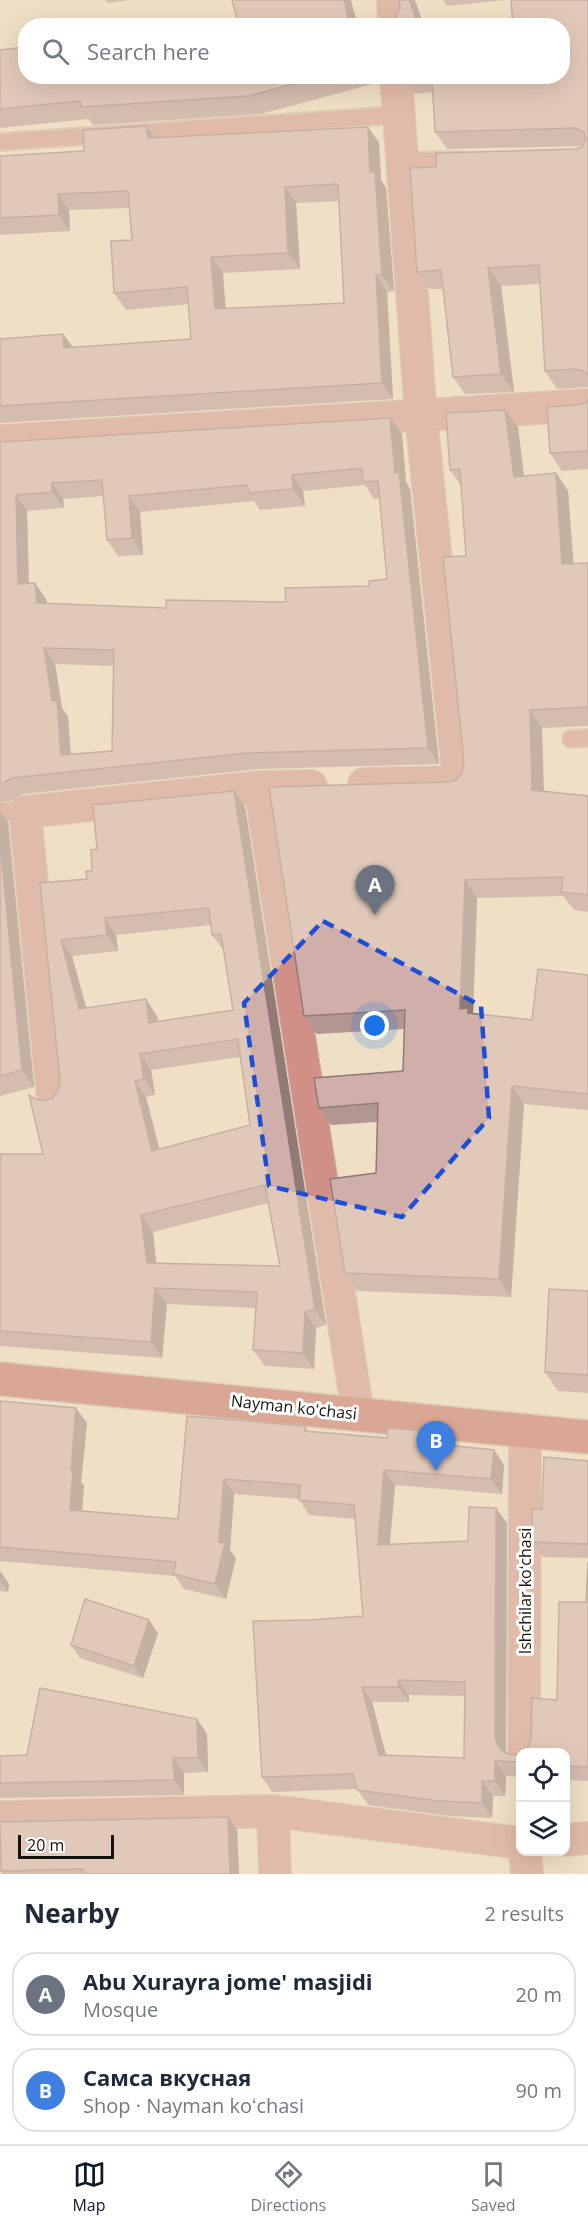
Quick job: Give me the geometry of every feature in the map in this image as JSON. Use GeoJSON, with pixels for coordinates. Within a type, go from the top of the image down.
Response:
{"type":"FeatureCollection","features":[{"type":"Feature","properties":{"kind":"main road","name":"Nayman koʻchasi"},"geometry":{"type":"LineString","coordinates":[[0,1379],[588,1437]]}},
{"type":"Feature","properties":{"kind":"street"},"geometry":{"type":"LineString","coordinates":[[393,0],[394,18]]}},
{"type":"Feature","properties":{"kind":"street"},"geometry":{"type":"LineString","coordinates":[[53,1099],[12,812],[260,788],[459,782],[421,416],[396,84]]}},
{"type":"Feature","properties":{"kind":"street"},"geometry":{"type":"LineString","coordinates":[[0,441],[588,405]]}},
{"type":"Feature","properties":{"kind":"street"},"geometry":{"type":"LineString","coordinates":[[260,788],[357,1414]]}},
{"type":"Feature","properties":{"kind":"street","name":"Ishchilar koʻchasi"},"geometry":{"type":"LineString","coordinates":[[525,1430],[525,1748]]}},
{"type":"Feature","properties":{"kind":"street"},"geometry":{"type":"LineString","coordinates":[[0,1817],[273,1811],[516,1842]]}},
{"type":"Feature","properties":{"kind":"street"},"geometry":{"type":"LineString","coordinates":[[273,1811],[275,1874]]}},
{"type":"Feature","properties":{"kind":"street"},"geometry":{"type":"LineString","coordinates":[[570,1840],[588,1838]]}},
{"type":"Feature","properties":{"kind":"street"},"geometry":{"type":"LineString","coordinates":[[525,1856],[527,1874]]}},
{"type":"Feature","properties":{"kind":"lane"},"geometry":{"type":"LineString","coordinates":[[0,142],[397,115]]}},
{"type":"Feature","properties":{"kind":"lane"},"geometry":{"type":"LineString","coordinates":[[403,161],[472,159]]}},
{"type":"Feature","properties":{"kind":"lane"},"geometry":{"type":"LineString","coordinates":[[571,739],[588,738]]}},
{"type":"Feature","properties":{"kind":"highlighted area"},"geometry":{"type":"Polygon","coordinates":[[[323,921],[481,1006],[489,1118],[402,1217],[269,1186],[244,1003],[323,921]]]}},
{"type":"Feature","properties":{"kind":"building"},"geometry":{"type":"Polygon","coordinates":[[[232,0],[344,0],[348,18],[237,18],[232,0]]]}},
{"type":"Feature","properties":{"kind":"building"},"geometry":{"type":"Polygon","coordinates":[[[399,0],[409,0],[416,18],[395,18],[400,8],[399,0]]]}},
{"type":"Feature","properties":{"kind":"building"},"geometry":{"type":"Polygon","coordinates":[[[511,0],[588,0],[588,375],[574,369],[545,371],[539,265],[488,268],[501,374],[453,377],[441,270],[417,272],[411,168],[436,167],[436,153],[576,149],[582,147],[586,139],[584,132],[575,128],[435,132],[432,84],[570,84],[570,18],[512,18],[511,0]]]}},
{"type":"Feature","properties":{"kind":"building"},"geometry":{"type":"Polygon","coordinates":[[[18,48],[18,84],[293,84],[249,96],[81,107],[80,101],[0,109],[0,50],[18,48]]]}},
{"type":"Feature","properties":{"kind":"building"},"geometry":{"type":"Polygon","coordinates":[[[146,126],[148,138],[368,127],[370,172],[375,172],[382,275],[376,275],[382,383],[0,406],[0,339],[63,334],[64,348],[191,339],[187,287],[114,293],[111,241],[132,240],[128,191],[58,194],[59,215],[0,218],[0,156],[84,151],[83,130],[146,126]],[[338,184],[285,187],[288,253],[211,257],[215,309],[344,303],[338,184]]]}},
{"type":"Feature","properties":{"kind":"building"},"geometry":{"type":"Polygon","coordinates":[[[588,399],[588,451],[550,453],[547,407],[577,405],[585,403],[588,399]]]}},
{"type":"Feature","properties":{"kind":"building"},"geometry":{"type":"Polygon","coordinates":[[[505,410],[514,477],[556,473],[562,564],[588,563],[588,707],[530,710],[532,790],[588,796],[588,895],[561,892],[563,877],[465,880],[460,1009],[468,1008],[468,1013],[532,1020],[538,969],[588,975],[588,1094],[512,1086],[499,1279],[345,1273],[330,1179],[376,1173],[378,1103],[319,1108],[314,1078],[403,1071],[405,1010],[304,1016],[269,787],[447,782],[456,780],[462,773],[464,762],[443,557],[466,556],[460,469],[450,470],[446,413],[505,410]]]}},
{"type":"Feature","properties":{"kind":"building"},"geometry":{"type":"Polygon","coordinates":[[[390,418],[395,473],[399,472],[428,748],[247,753],[12,778],[0,785],[0,442],[390,418]],[[362,468],[292,475],[293,489],[249,493],[247,485],[129,496],[132,538],[107,540],[102,480],[52,483],[52,492],[16,495],[18,584],[35,583],[37,603],[166,608],[166,600],[286,602],[285,588],[369,586],[369,581],[387,579],[378,481],[363,482],[362,468]],[[44,648],[52,701],[57,701],[61,755],[112,751],[114,650],[44,648]]]}},
{"type":"Feature","properties":{"kind":"building"},"geometry":{"type":"Polygon","coordinates":[[[234,791],[315,1309],[305,1312],[303,1353],[253,1350],[257,1292],[155,1288],[151,1342],[0,1331],[0,1158],[1,1154],[43,1154],[29,1095],[43,1101],[52,1098],[58,1091],[60,1081],[40,883],[87,879],[86,871],[92,871],[91,850],[97,849],[93,805],[234,791]],[[209,908],[105,918],[107,935],[61,940],[79,1009],[146,999],[149,1023],[233,1010],[221,934],[212,935],[209,908]],[[238,1039],[140,1054],[144,1079],[135,1081],[152,1151],[250,1125],[238,1039]],[[265,1185],[141,1215],[147,1263],[280,1266],[265,1185]]]}},
{"type":"Feature","properties":{"kind":"building"},"geometry":{"type":"Polygon","coordinates":[[[0,841],[22,1070],[0,1076],[0,841]]]}},
{"type":"Feature","properties":{"kind":"building"},"geometry":{"type":"Polygon","coordinates":[[[549,1289],[588,1291],[588,1375],[545,1372],[549,1289]]]}},
{"type":"Feature","properties":{"kind":"building"},"geometry":{"type":"Polygon","coordinates":[[[0,1401],[76,1408],[70,1510],[178,1519],[187,1416],[305,1426],[305,1431],[387,1438],[387,1428],[448,1433],[446,1445],[494,1450],[491,1479],[384,1470],[378,1545],[468,1541],[469,1507],[496,1508],[495,1737],[498,1746],[505,1753],[516,1754],[516,1762],[495,1761],[495,1781],[482,1781],[482,1803],[438,1801],[357,1790],[353,1774],[262,1777],[253,1621],[363,1616],[354,1505],[299,1500],[300,1485],[224,1479],[219,1542],[225,1543],[215,1584],[173,1574],[176,1562],[0,1547],[0,1401]],[[398,1680],[399,1687],[362,1687],[379,1755],[464,1758],[465,1682],[398,1680]]]}},
{"type":"Feature","properties":{"kind":"building"},"geometry":{"type":"Polygon","coordinates":[[[544,1457],[588,1461],[588,1544],[532,1542],[532,1509],[542,1509],[544,1457]]]}},
{"type":"Feature","properties":{"kind":"building"},"geometry":{"type":"Polygon","coordinates":[[[588,1562],[588,1767],[570,1766],[570,1748],[527,1748],[531,1737],[532,1698],[557,1700],[559,1602],[586,1602],[588,1562]]]}},
{"type":"Feature","properties":{"kind":"building"},"geometry":{"type":"Polygon","coordinates":[[[85,1599],[149,1620],[134,1666],[71,1645],[85,1599]]]}},
{"type":"Feature","properties":{"kind":"building"},"geometry":{"type":"Polygon","coordinates":[[[40,1688],[197,1719],[198,1758],[173,1758],[174,1780],[0,1783],[0,1756],[27,1755],[40,1688]]]}},
{"type":"Feature","properties":{"kind":"building"},"geometry":{"type":"Polygon","coordinates":[[[228,1817],[230,1874],[84,1874],[83,1869],[1,1871],[0,1822],[228,1817]]]}},
{"type":"Feature","properties":{"kind":"place","name":"Abu Xurayra jome' masjidi"},"geometry":{"type":"Point","coordinates":[375,915]}},
{"type":"Feature","properties":{"kind":"place","name":"Самса вкусная"},"geometry":{"type":"Point","coordinates":[436,1471]}}]}
